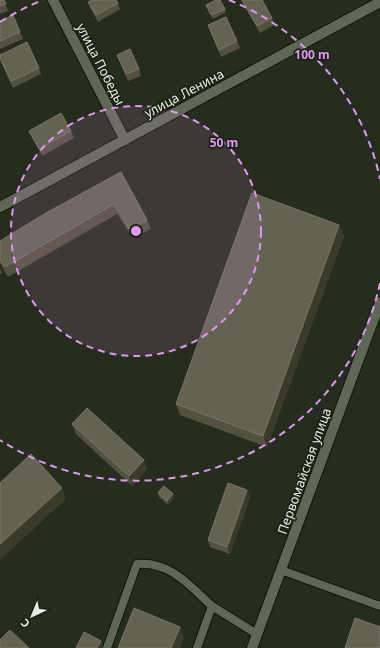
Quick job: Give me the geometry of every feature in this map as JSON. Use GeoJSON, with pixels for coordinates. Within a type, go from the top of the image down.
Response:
{"type":"FeatureCollection","features":[{"type":"Feature","properties":{"kind":"street","name":"улица Победы"},"geometry":{"type":"LineString","coordinates":[[53,0],[125,140]]}},
{"type":"Feature","properties":{"kind":"street","name":"улица Ленина"},"geometry":{"type":"LineString","coordinates":[[0,207],[380,2]]}},
{"type":"Feature","properties":{"kind":"street","name":"Первомайская улица"},"geometry":{"type":"LineString","coordinates":[[252,648],[380,302]]}},
{"type":"Feature","properties":{"kind":"lane"},"geometry":{"type":"LineString","coordinates":[[107,648],[138,564],[149,563],[172,571],[212,606],[257,634]]}},
{"type":"Feature","properties":{"kind":"lane"},"geometry":{"type":"LineString","coordinates":[[281,570],[380,606]]}},
{"type":"Feature","properties":{"kind":"lane"},"geometry":{"type":"LineString","coordinates":[[197,648],[212,606]]}},
{"type":"Feature","properties":{"kind":"building"},"geometry":{"type":"Polygon","coordinates":[[[0,0],[4,0],[6,4],[0,6],[0,0]]]}},
{"type":"Feature","properties":{"kind":"building"},"geometry":{"type":"Polygon","coordinates":[[[92,0],[116,0],[118,3],[96,15],[88,2],[92,0]]]}},
{"type":"Feature","properties":{"kind":"building"},"geometry":{"type":"Polygon","coordinates":[[[216,0],[220,0],[225,9],[211,15],[206,5],[216,0]]]}},
{"type":"Feature","properties":{"kind":"building"},"geometry":{"type":"Polygon","coordinates":[[[242,0],[262,0],[272,18],[257,26],[242,0]]]}},
{"type":"Feature","properties":{"kind":"building"},"geometry":{"type":"Polygon","coordinates":[[[13,15],[20,32],[0,41],[0,21],[13,15]]]}},
{"type":"Feature","properties":{"kind":"building"},"geometry":{"type":"Polygon","coordinates":[[[226,17],[237,41],[219,50],[208,25],[226,17]]]}},
{"type":"Feature","properties":{"kind":"building"},"geometry":{"type":"Polygon","coordinates":[[[27,42],[39,68],[11,81],[0,55],[27,42]]]}},
{"type":"Feature","properties":{"kind":"building"},"geometry":{"type":"Polygon","coordinates":[[[130,49],[139,69],[126,74],[117,55],[130,49]]]}},
{"type":"Feature","properties":{"kind":"building"},"geometry":{"type":"Polygon","coordinates":[[[61,113],[71,131],[39,149],[29,131],[61,113]]]}},
{"type":"Feature","properties":{"kind":"building"},"geometry":{"type":"Polygon","coordinates":[[[121,172],[147,220],[129,229],[114,204],[5,267],[0,259],[0,241],[46,213],[121,172]]]}},
{"type":"Feature","properties":{"kind":"building"},"geometry":{"type":"Polygon","coordinates":[[[252,193],[339,225],[263,436],[176,404],[252,193]]]}},
{"type":"Feature","properties":{"kind":"building"},"geometry":{"type":"Polygon","coordinates":[[[87,408],[144,460],[129,476],[72,424],[87,408]]]}},
{"type":"Feature","properties":{"kind":"building"},"geometry":{"type":"Polygon","coordinates":[[[31,454],[62,488],[0,544],[0,483],[31,454]]]}},
{"type":"Feature","properties":{"kind":"building"},"geometry":{"type":"Polygon","coordinates":[[[228,483],[247,490],[227,547],[208,540],[228,483]]]}},
{"type":"Feature","properties":{"kind":"building"},"geometry":{"type":"Polygon","coordinates":[[[164,486],[173,494],[167,501],[158,493],[164,486]]]}},
{"type":"Feature","properties":{"kind":"building"},"geometry":{"type":"Polygon","coordinates":[[[134,608],[180,627],[171,648],[118,648],[134,608]]]}},
{"type":"Feature","properties":{"kind":"building"},"geometry":{"type":"Polygon","coordinates":[[[355,618],[380,627],[379,648],[345,648],[355,618]]]}},
{"type":"Feature","properties":{"kind":"building"},"geometry":{"type":"Polygon","coordinates":[[[10,630],[29,648],[0,648],[0,640],[10,630]]]}},
{"type":"Feature","properties":{"kind":"building"},"geometry":{"type":"Polygon","coordinates":[[[84,632],[101,641],[97,648],[76,648],[84,632]]]}}]}
